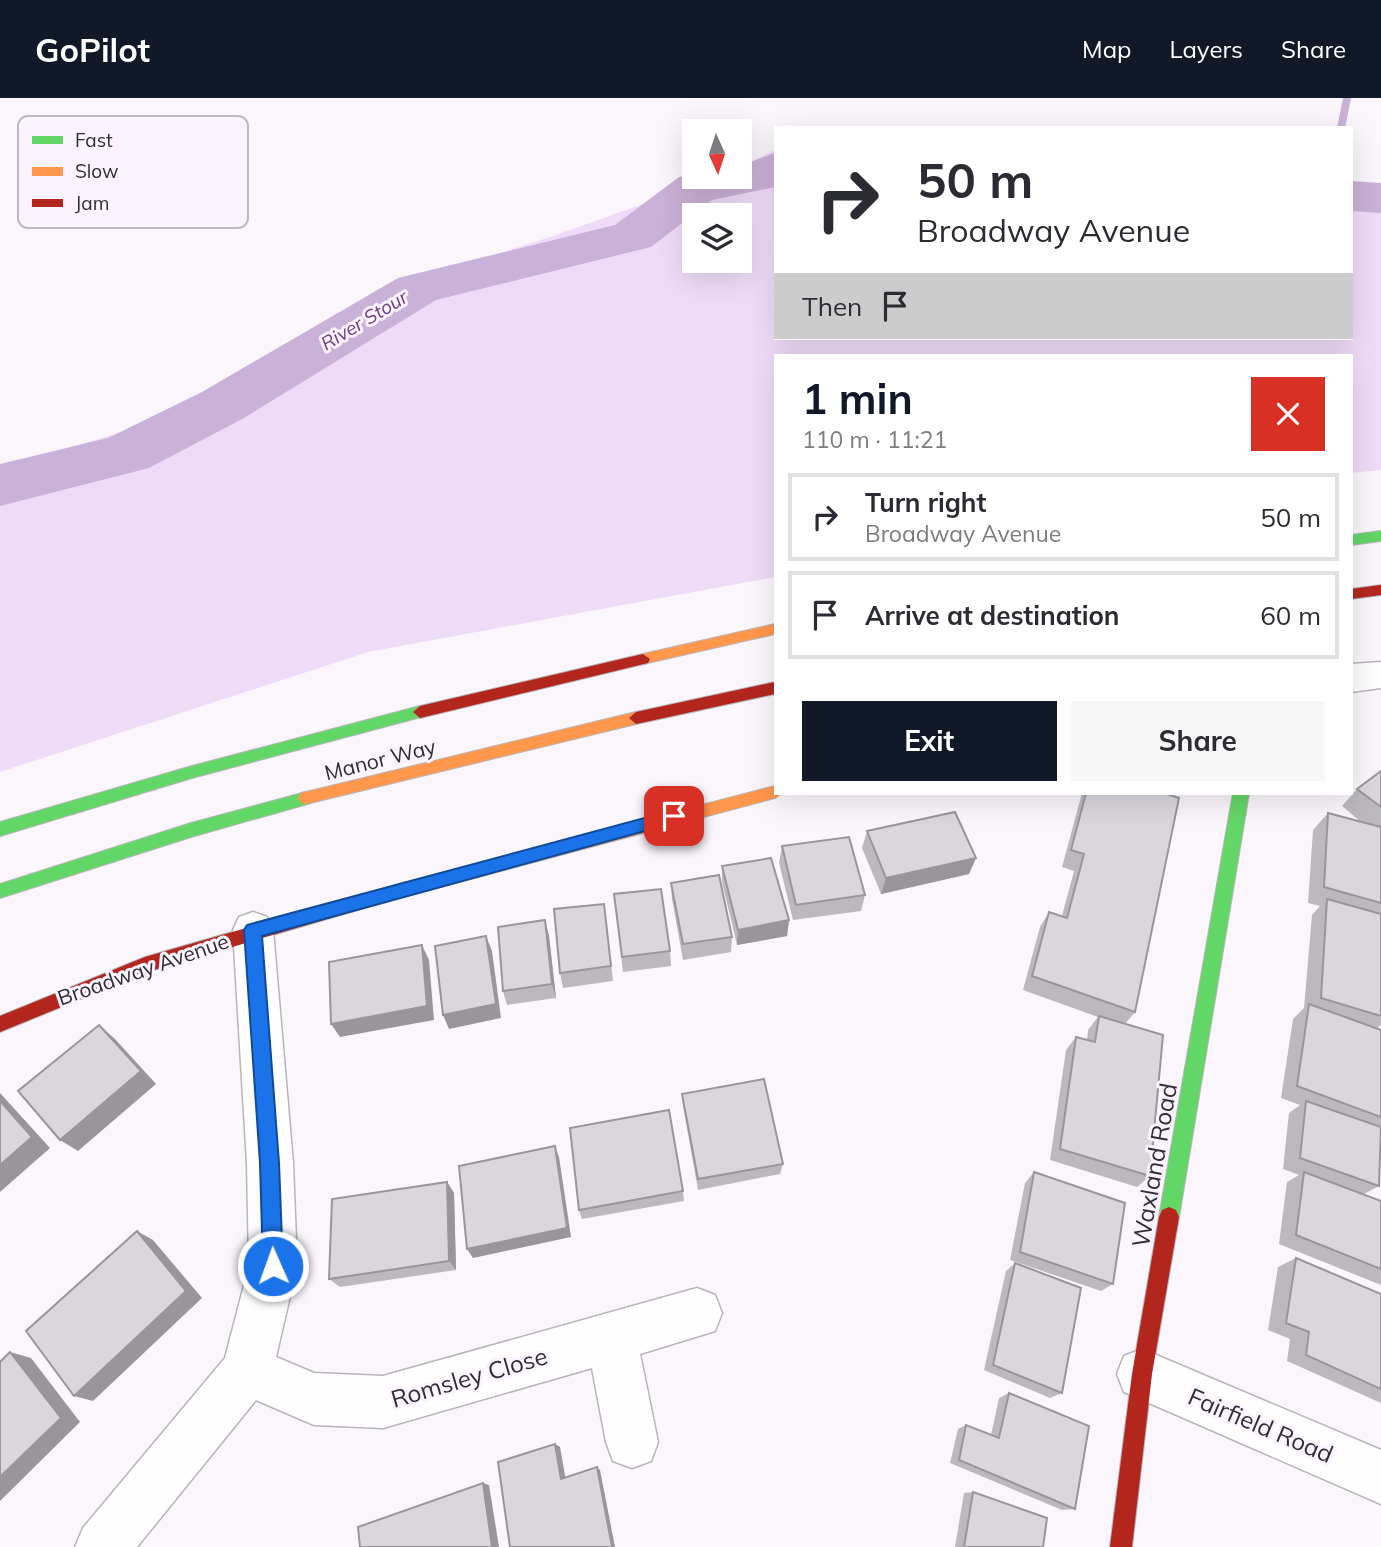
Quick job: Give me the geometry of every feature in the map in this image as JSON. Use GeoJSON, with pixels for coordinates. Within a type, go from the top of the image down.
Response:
{"type":"FeatureCollection","features":[{"type":"Feature","properties":{"kind":"main road"},"geometry":{"type":"LineString","coordinates":[[1353,540],[1381,536]]}},
{"type":"Feature","properties":{"kind":"main road"},"geometry":{"type":"LineString","coordinates":[[1353,594],[1381,590]]}},
{"type":"Feature","properties":{"kind":"main road","name":"Manor Way"},"geometry":{"type":"LineString","coordinates":[[0,829],[356,726],[572,673],[774,629]]}},
{"type":"Feature","properties":{"kind":"main road","name":"Manor Way"},"geometry":{"type":"LineString","coordinates":[[0,891],[109,853],[366,784],[597,726],[774,688]]}},
{"type":"Feature","properties":{"kind":"main road","name":"Broadway Avenue"},"geometry":{"type":"LineString","coordinates":[[0,1024],[121,972],[253,930],[649,822],[774,792]]}},
{"type":"Feature","properties":{"kind":"main road","name":"Waxland Road"},"geometry":{"type":"LineString","coordinates":[[1121,1547],[1142,1374],[1241,795]]}},
{"type":"Feature","properties":{"kind":"street"},"geometry":{"type":"LineString","coordinates":[[1353,678],[1381,675]]}},
{"type":"Feature","properties":{"kind":"street"},"geometry":{"type":"LineString","coordinates":[[102,1547],[247,1371],[273,1266],[270,1163],[253,930]]}},
{"type":"Feature","properties":{"kind":"street","name":"Romsley Close"},"geometry":{"type":"LineString","coordinates":[[247,1371],[314,1399],[383,1402],[697,1313]]}},
{"type":"Feature","properties":{"kind":"street"},"geometry":{"type":"LineString","coordinates":[[611,1338],[632,1442]]}},
{"type":"Feature","properties":{"kind":"street","name":"Fairfield Road"},"geometry":{"type":"LineString","coordinates":[[1142,1374],[1381,1477]]}},
{"type":"Feature","properties":{"kind":"shaded area"},"geometry":{"type":"Polygon","coordinates":[[[774,150],[774,340],[1353,340],[1353,180],[1354,191],[1381,197],[1381,470],[1353,473],[1353,354],[774,354],[774,577],[368,652],[0,772],[0,468],[206,407],[294,343],[412,282],[685,189],[752,189],[752,161],[774,150]]]}},
{"type":"Feature","properties":{"kind":"building"},"geometry":{"type":"Polygon","coordinates":[[[1381,771],[1381,807],[1357,789],[1381,771]]]}},
{"type":"Feature","properties":{"kind":"building"},"geometry":{"type":"Polygon","coordinates":[[[1085,795],[1170,795],[1179,798],[1135,1012],[1032,976],[1049,912],[1067,918],[1084,854],[1071,850],[1085,795]]]}},
{"type":"Feature","properties":{"kind":"building"},"geometry":{"type":"Polygon","coordinates":[[[955,812],[976,858],[886,878],[867,831],[955,812]]]}},
{"type":"Feature","properties":{"kind":"building"},"geometry":{"type":"Polygon","coordinates":[[[1328,813],[1381,827],[1381,903],[1324,887],[1328,813]]]}},
{"type":"Feature","properties":{"kind":"building"},"geometry":{"type":"Polygon","coordinates":[[[849,837],[865,895],[796,905],[782,846],[849,837]]]}},
{"type":"Feature","properties":{"kind":"building"},"geometry":{"type":"Polygon","coordinates":[[[771,858],[789,920],[738,930],[722,866],[771,858]]]}},
{"type":"Feature","properties":{"kind":"building"},"geometry":{"type":"Polygon","coordinates":[[[719,875],[732,937],[683,944],[671,883],[719,875]]]}},
{"type":"Feature","properties":{"kind":"building"},"geometry":{"type":"Polygon","coordinates":[[[661,889],[670,951],[622,957],[614,894],[661,889]]]}},
{"type":"Feature","properties":{"kind":"building"},"geometry":{"type":"Polygon","coordinates":[[[1327,899],[1381,914],[1381,1016],[1321,998],[1327,899]]]}},
{"type":"Feature","properties":{"kind":"building"},"geometry":{"type":"Polygon","coordinates":[[[604,904],[611,966],[560,973],[554,909],[604,904]]]}},
{"type":"Feature","properties":{"kind":"building"},"geometry":{"type":"Polygon","coordinates":[[[545,920],[552,984],[503,991],[498,927],[545,920]]]}},
{"type":"Feature","properties":{"kind":"building"},"geometry":{"type":"Polygon","coordinates":[[[486,936],[496,1004],[443,1015],[435,946],[486,936]]]}},
{"type":"Feature","properties":{"kind":"building"},"geometry":{"type":"Polygon","coordinates":[[[422,945],[427,1006],[331,1024],[329,962],[422,945]]]}},
{"type":"Feature","properties":{"kind":"building"},"geometry":{"type":"Polygon","coordinates":[[[1309,1004],[1381,1030],[1381,1117],[1297,1086],[1309,1004]]]}},
{"type":"Feature","properties":{"kind":"building"},"geometry":{"type":"Polygon","coordinates":[[[1099,1016],[1163,1035],[1150,1176],[1060,1149],[1076,1037],[1095,1042],[1099,1016]]]}},
{"type":"Feature","properties":{"kind":"building"},"geometry":{"type":"Polygon","coordinates":[[[99,1025],[141,1071],[60,1140],[18,1091],[99,1025]]]}},
{"type":"Feature","properties":{"kind":"building"},"geometry":{"type":"Polygon","coordinates":[[[764,1079],[783,1164],[698,1179],[682,1094],[764,1079]]]}},
{"type":"Feature","properties":{"kind":"building"},"geometry":{"type":"Polygon","coordinates":[[[0,1101],[32,1137],[0,1165],[0,1101]]]}},
{"type":"Feature","properties":{"kind":"building"},"geometry":{"type":"Polygon","coordinates":[[[1306,1101],[1381,1127],[1379,1186],[1300,1158],[1306,1101]]]}},
{"type":"Feature","properties":{"kind":"building"},"geometry":{"type":"Polygon","coordinates":[[[669,1110],[683,1191],[579,1210],[570,1128],[669,1110]]]}},
{"type":"Feature","properties":{"kind":"building"},"geometry":{"type":"Polygon","coordinates":[[[555,1146],[567,1228],[467,1249],[459,1166],[555,1146]]]}},
{"type":"Feature","properties":{"kind":"building"},"geometry":{"type":"Polygon","coordinates":[[[1034,1172],[1125,1203],[1113,1284],[1020,1252],[1034,1172]]]}},
{"type":"Feature","properties":{"kind":"building"},"geometry":{"type":"Polygon","coordinates":[[[1304,1172],[1381,1201],[1381,1269],[1296,1235],[1304,1172]]]}},
{"type":"Feature","properties":{"kind":"building"},"geometry":{"type":"Polygon","coordinates":[[[447,1182],[449,1261],[329,1279],[332,1199],[447,1182]]]}},
{"type":"Feature","properties":{"kind":"building"},"geometry":{"type":"Polygon","coordinates":[[[137,1231],[186,1291],[74,1396],[26,1331],[137,1231]]]}},
{"type":"Feature","properties":{"kind":"building"},"geometry":{"type":"Polygon","coordinates":[[[1296,1258],[1381,1294],[1381,1389],[1306,1355],[1309,1332],[1286,1323],[1296,1258]]]}},
{"type":"Feature","properties":{"kind":"building"},"geometry":{"type":"Polygon","coordinates":[[[1015,1263],[1081,1288],[1062,1393],[993,1365],[1015,1263]]]}},
{"type":"Feature","properties":{"kind":"building"},"geometry":{"type":"Polygon","coordinates":[[[10,1352],[61,1418],[0,1477],[0,1362],[10,1352]]]}},
{"type":"Feature","properties":{"kind":"building"},"geometry":{"type":"Polygon","coordinates":[[[1009,1393],[1089,1426],[1075,1509],[959,1460],[966,1425],[999,1438],[1009,1393]]]}},
{"type":"Feature","properties":{"kind":"building"},"geometry":{"type":"Polygon","coordinates":[[[555,1444],[561,1479],[597,1467],[612,1547],[510,1547],[498,1462],[555,1444]]]}},
{"type":"Feature","properties":{"kind":"building"},"geometry":{"type":"Polygon","coordinates":[[[483,1483],[492,1547],[360,1547],[358,1527],[483,1483]]]}},
{"type":"Feature","properties":{"kind":"building"},"geometry":{"type":"Polygon","coordinates":[[[973,1492],[1047,1518],[1043,1547],[964,1547],[973,1492]]]}},
{"type":"Feature","properties":{"kind":"waterway"},"geometry":{"type":"LineString","coordinates":[[1341,126],[1347,98]]}},
{"type":"Feature","properties":{"kind":"waterway","name":"River Stour"},"geometry":{"type":"LineString","coordinates":[[0,485],[127,454],[223,405],[417,289],[633,236],[697,188],[755,178],[774,168]]}},
{"type":"Feature","properties":{"kind":"waterway","name":"River Stour"},"geometry":{"type":"LineString","coordinates":[[1353,196],[1381,198]]}},
{"type":"Feature","properties":{"kind":"traffic: fast"},"geometry":{"type":"LineString","coordinates":[[1353,540],[1381,536]]}},
{"type":"Feature","properties":{"kind":"traffic: fast"},"geometry":{"type":"LineString","coordinates":[[0,829],[192,772],[420,712]]}},
{"type":"Feature","properties":{"kind":"traffic: fast"},"geometry":{"type":"LineString","coordinates":[[1169,1217],[1241,795]]}},
{"type":"Feature","properties":{"kind":"traffic: fast"},"geometry":{"type":"LineString","coordinates":[[0,891],[191,830],[306,798]]}},
{"type":"Feature","properties":{"kind":"traffic: slow"},"geometry":{"type":"LineString","coordinates":[[643,659],[774,629]]}},
{"type":"Feature","properties":{"kind":"traffic: slow"},"geometry":{"type":"LineString","coordinates":[[306,798],[636,718]]}},
{"type":"Feature","properties":{"kind":"traffic: slow"},"geometry":{"type":"LineString","coordinates":[[403,890],[774,792]]}},
{"type":"Feature","properties":{"kind":"traffic: jam"},"geometry":{"type":"LineString","coordinates":[[1353,594],[1381,590]]}},
{"type":"Feature","properties":{"kind":"traffic: jam"},"geometry":{"type":"LineString","coordinates":[[420,712],[643,659]]}},
{"type":"Feature","properties":{"kind":"traffic: jam"},"geometry":{"type":"LineString","coordinates":[[636,718],[774,688]]}},
{"type":"Feature","properties":{"kind":"traffic: jam"},"geometry":{"type":"LineString","coordinates":[[0,1024],[145,965],[403,890]]}},
{"type":"Feature","properties":{"kind":"traffic: jam"},"geometry":{"type":"LineString","coordinates":[[1121,1547],[1142,1374],[1169,1217]]}},
{"type":"Feature","properties":{"kind":"route"},"geometry":{"type":"LineString","coordinates":[[273,1266],[270,1163],[253,930],[674,816]]}}]}
